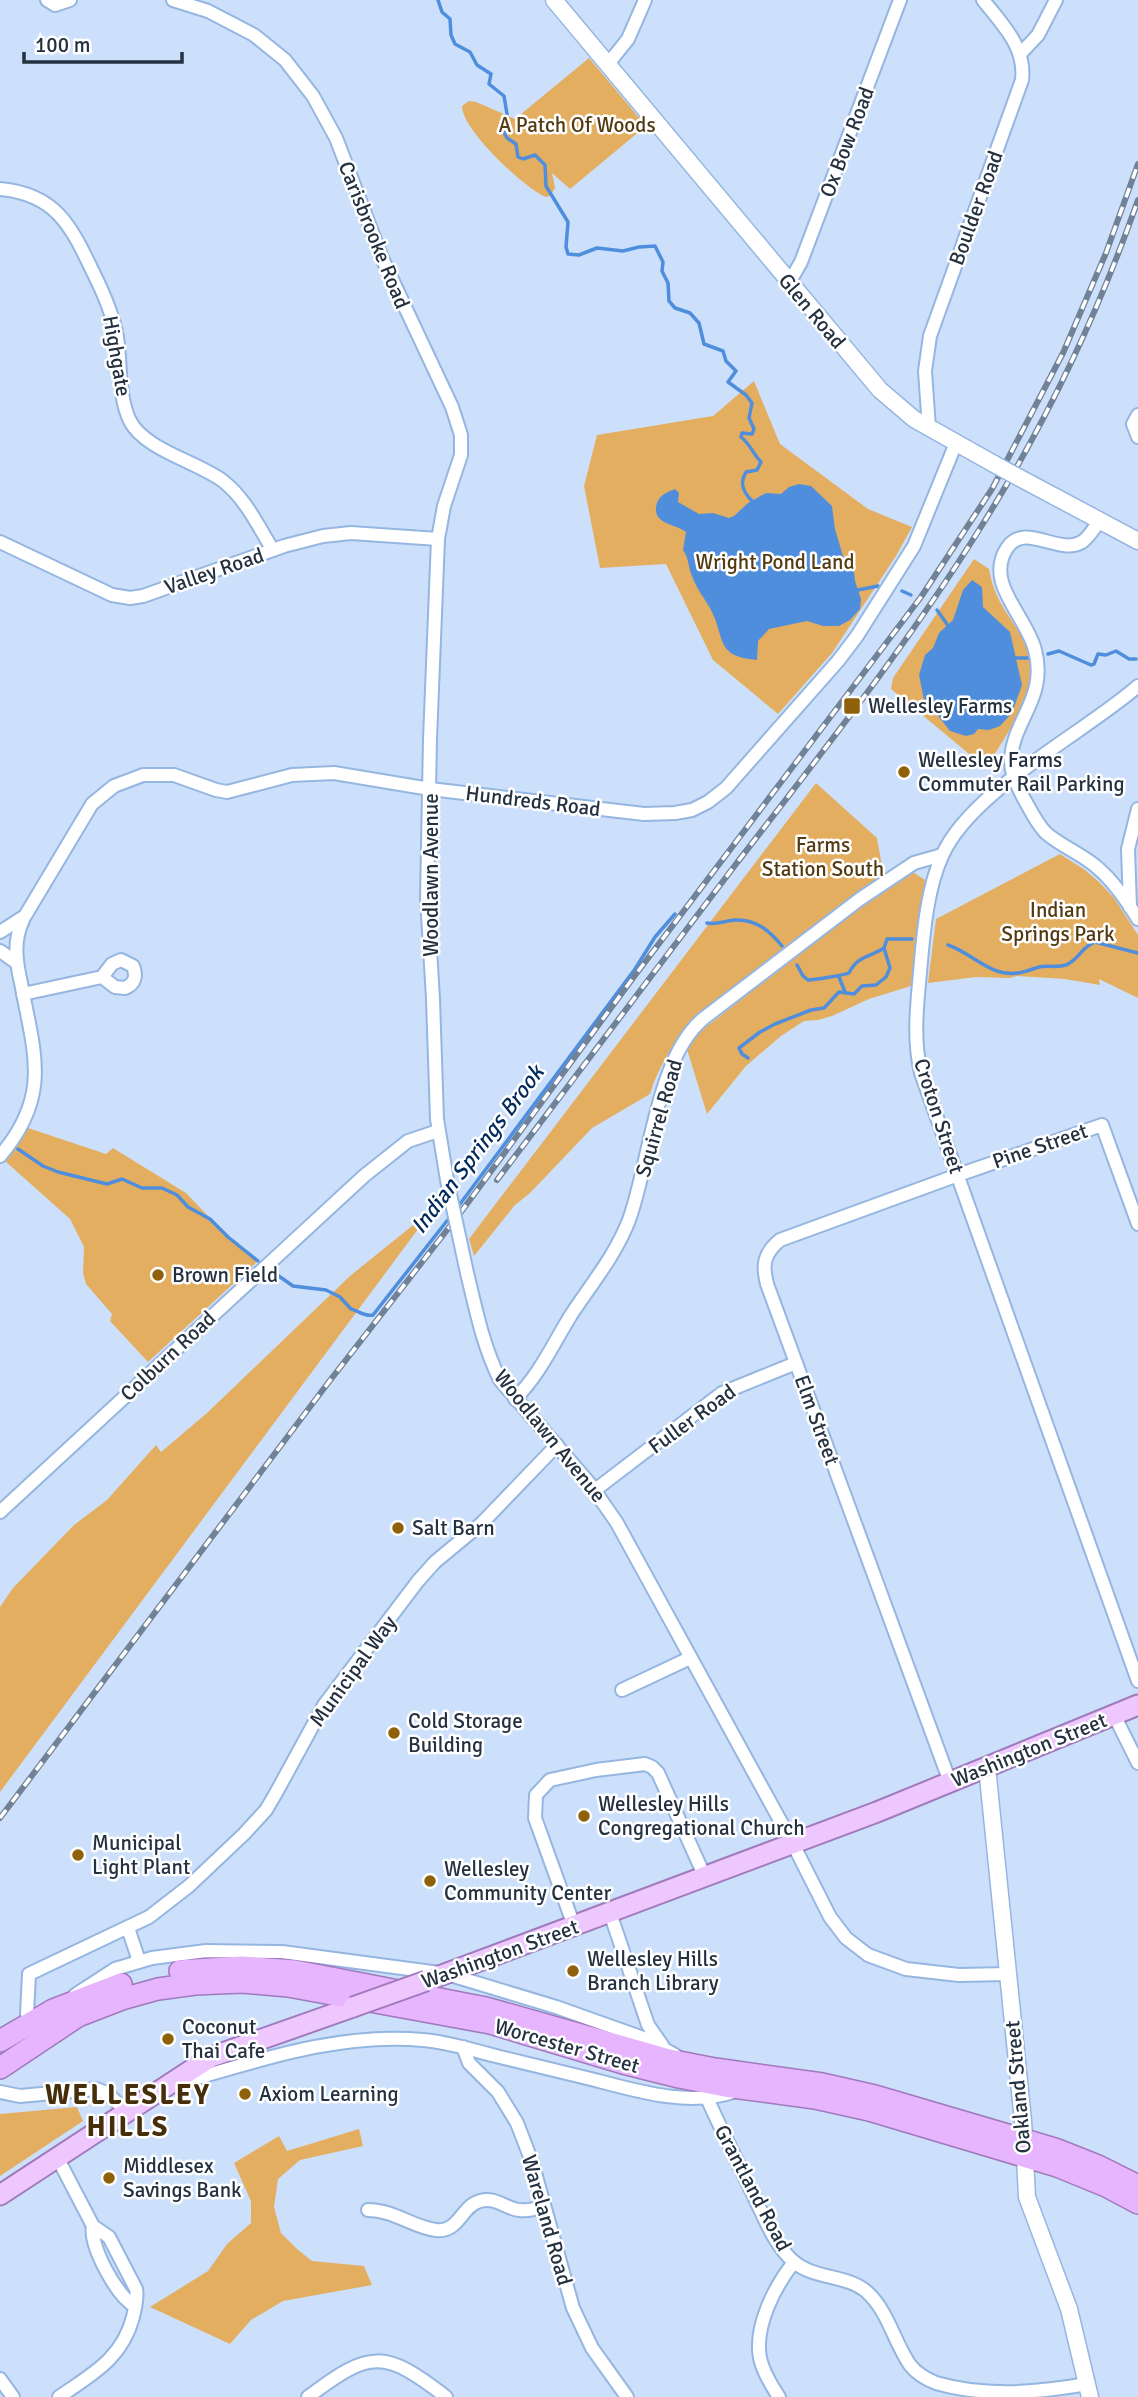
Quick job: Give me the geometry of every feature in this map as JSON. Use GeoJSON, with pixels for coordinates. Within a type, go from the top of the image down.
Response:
{"type":"FeatureCollection","features":[{"type":"Feature","properties":{"kind":"highway","name":"Worcester Street"},"geometry":{"type":"LineString","coordinates":[[0,2041],[53,2010],[102,1990],[157,1975],[204,1969],[271,1969],[323,1976],[477,2006],[541,2022],[641,2053],[693,2065],[849,2090],[1025,2148],[1138,2203]]}},
{"type":"Feature","properties":{"kind":"highway","name":"Worcester Street"},"geometry":{"type":"LineString","coordinates":[[0,2068],[86,2012],[140,1994],[195,1984],[261,1983],[314,1990],[490,2023],[642,2069],[743,2089],[807,2097],[1025,2148],[1055,2149],[1138,2186]]}},
{"type":"Feature","properties":{"kind":"highway"},"geometry":{"type":"LineString","coordinates":[[1055,2149],[1138,2176]]}},
{"type":"Feature","properties":{"kind":"main road","name":"Washington Street"},"geometry":{"type":"LineString","coordinates":[[0,2194],[211,2057],[247,2054],[353,2007],[793,1844],[1138,1705]]}},
{"type":"Feature","properties":{"kind":"street"},"geometry":{"type":"LineString","coordinates":[[47,0],[58,5],[70,0]]}},
{"type":"Feature","properties":{"kind":"street","name":"Carisbrooke Road"},"geometry":{"type":"LineString","coordinates":[[173,0],[229,20],[275,50],[304,83],[331,128],[388,273],[459,426],[461,455],[444,506],[438,539]]}},
{"type":"Feature","properties":{"kind":"street","name":"Glen Road"},"geometry":{"type":"LineString","coordinates":[[554,0],[880,390],[907,414],[929,428],[1138,541]]}},
{"type":"Feature","properties":{"kind":"street"},"geometry":{"type":"LineString","coordinates":[[608,64],[628,39],[645,0]]}},
{"type":"Feature","properties":{"kind":"street","name":"Ox Bow Road"},"geometry":{"type":"LineString","coordinates":[[789,283],[801,262],[900,0]]}},
{"type":"Feature","properties":{"kind":"street"},"geometry":{"type":"LineString","coordinates":[[983,0],[1012,37],[1020,53],[1038,35],[1056,0]]}},
{"type":"Feature","properties":{"kind":"street","name":"Boulder Road"},"geometry":{"type":"LineString","coordinates":[[929,428],[925,381],[930,336],[1021,85],[1023,69],[1020,53]]}},
{"type":"Feature","properties":{"kind":"street","name":"Highgate"},"geometry":{"type":"LineString","coordinates":[[0,189],[15,191],[42,201],[60,214],[74,232],[112,317],[123,395],[133,426],[170,453],[206,470],[230,487],[244,503],[273,550]]}},
{"type":"Feature","properties":{"kind":"street"},"geometry":{"type":"LineString","coordinates":[[1138,415],[1133,424],[1138,437]]}},
{"type":"Feature","properties":{"kind":"street","name":"Hundreds Road"},"geometry":{"type":"LineString","coordinates":[[0,932],[25,916],[89,808],[110,789],[135,777],[152,774],[174,775],[227,792],[292,775],[327,772],[430,789],[644,814],[680,812],[712,800],[838,661],[857,636],[914,546],[956,443]]}},
{"type":"Feature","properties":{"kind":"street"},"geometry":{"type":"LineString","coordinates":[[1099,522],[1085,539],[1074,544],[1030,537],[1016,539],[1009,545],[1001,560],[1001,583],[1027,627],[1038,668],[1035,693],[1012,750],[1011,765],[1014,778],[1043,829],[1106,876],[1138,919]]}},
{"type":"Feature","properties":{"kind":"street","name":"Valley Road"},"geometry":{"type":"LineString","coordinates":[[0,542],[96,589],[130,598],[143,596],[273,550],[337,533],[438,539]]}},
{"type":"Feature","properties":{"kind":"street","name":"Woodlawn Avenue"},"geometry":{"type":"LineString","coordinates":[[438,539],[432,649],[427,898],[438,1131],[467,1273],[490,1360],[500,1380],[515,1399],[595,1490],[622,1533],[835,1924],[853,1945],[894,1966],[959,1975],[1009,1974]]}},
{"type":"Feature","properties":{"kind":"street","name":"Croton Street"},"geometry":{"type":"LineString","coordinates":[[1138,686],[1108,711],[1014,778],[952,837],[942,855],[934,879],[924,935],[916,1043],[921,1073],[1138,1681]]}},
{"type":"Feature","properties":{"kind":"street"},"geometry":{"type":"LineString","coordinates":[[1130,907],[1129,838],[1138,809]]}},
{"type":"Feature","properties":{"kind":"street","name":"Squirrel Road"},"geometry":{"type":"LineString","coordinates":[[515,1399],[535,1377],[569,1318],[619,1243],[635,1202],[651,1131],[672,1065],[690,1031],[860,899],[914,863],[942,855]]}},
{"type":"Feature","properties":{"kind":"street"},"geometry":{"type":"LineString","coordinates":[[1106,876],[1128,861]]}},
{"type":"Feature","properties":{"kind":"street"},"geometry":{"type":"LineString","coordinates":[[0,1156],[23,1122],[35,1087],[34,1056],[17,963],[17,940],[25,916]]}},
{"type":"Feature","properties":{"kind":"street"},"geometry":{"type":"LineString","coordinates":[[0,951],[17,963]]}},
{"type":"Feature","properties":{"kind":"street"},"geometry":{"type":"LineString","coordinates":[[23,994],[102,977]]}},
{"type":"Feature","properties":{"kind":"street","name":"Pine Street"},"geometry":{"type":"LineString","coordinates":[[958,1175],[1102,1125],[1138,1224]]}},
{"type":"Feature","properties":{"kind":"street","name":"Colburn Road"},"geometry":{"type":"LineString","coordinates":[[0,1512],[364,1175],[408,1141],[438,1131]]}},
{"type":"Feature","properties":{"kind":"street","name":"Elm Street"},"geometry":{"type":"LineString","coordinates":[[950,1782],[764,1270],[765,1258],[770,1248],[780,1240],[958,1175]]}},
{"type":"Feature","properties":{"kind":"street","name":"Fuller Road"},"geometry":{"type":"LineString","coordinates":[[595,1490],[722,1393],[796,1363]]}},
{"type":"Feature","properties":{"kind":"street","name":"Municipal Way"},"geometry":{"type":"LineString","coordinates":[[40,2041],[27,2012],[29,1974],[128,1928],[159,1910],[180,1894],[253,1825],[280,1787],[324,1705],[412,1589],[435,1562],[482,1523],[557,1445]]}},
{"type":"Feature","properties":{"kind":"street"},"geometry":{"type":"LineString","coordinates":[[622,1690],[690,1658]]}},
{"type":"Feature","properties":{"kind":"street"},"geometry":{"type":"LineString","coordinates":[[1114,1715],[1138,1763]]}},
{"type":"Feature","properties":{"kind":"street"},"geometry":{"type":"LineString","coordinates":[[574,1926],[535,1818],[536,1795],[550,1780],[596,1770],[645,1764],[652,1766],[658,1773],[705,1877]]}},
{"type":"Feature","properties":{"kind":"street","name":"Oakland Street"},"geometry":{"type":"LineString","coordinates":[[987,1767],[1009,1974],[1028,2204],[1067,2302],[1088,2391]]}},
{"type":"Feature","properties":{"kind":"street"},"geometry":{"type":"LineString","coordinates":[[610,1913],[648,2025],[669,2051]]}},
{"type":"Feature","properties":{"kind":"street"},"geometry":{"type":"LineString","coordinates":[[128,1928],[139,1961]]}},
{"type":"Feature","properties":{"kind":"street"},"geometry":{"type":"LineString","coordinates":[[53,2010],[101,1977],[139,1961],[191,1952],[252,1950],[301,1954],[447,1974],[646,2039],[693,2065]]}},
{"type":"Feature","properties":{"kind":"street"},"geometry":{"type":"LineString","coordinates":[[589,2019],[629,2026],[648,2025]]}},
{"type":"Feature","properties":{"kind":"street"},"geometry":{"type":"LineString","coordinates":[[247,2054],[369,2040],[419,2040],[664,2095],[707,2098],[743,2089]]}},
{"type":"Feature","properties":{"kind":"street","name":"Wareland Road"},"geometry":{"type":"LineString","coordinates":[[463,2048],[467,2060],[498,2092],[517,2123],[529,2153],[577,2319],[598,2358],[627,2397]]}},
{"type":"Feature","properties":{"kind":"street"},"geometry":{"type":"LineString","coordinates":[[0,2092],[20,2096],[96,2089],[107,2093],[127,2111]]}},
{"type":"Feature","properties":{"kind":"street","name":"Grantland Road"},"geometry":{"type":"LineString","coordinates":[[707,2098],[773,2235],[794,2262],[808,2271],[845,2280],[861,2288],[877,2303],[912,2368],[925,2378],[947,2389],[976,2396],[1024,2396],[1088,2391]]}},
{"type":"Feature","properties":{"kind":"street"},"geometry":{"type":"LineString","coordinates":[[57,2157],[93,2226],[109,2237],[136,2289],[129,2328],[113,2358],[59,2397]]}},
{"type":"Feature","properties":{"kind":"street"},"geometry":{"type":"LineString","coordinates":[[368,2210],[388,2212],[438,2231],[452,2226],[468,2207],[482,2200],[494,2201],[517,2211],[529,2211],[543,2206]]}},
{"type":"Feature","properties":{"kind":"street"},"geometry":{"type":"LineString","coordinates":[[779,2397],[764,2371],[759,2343],[768,2310],[794,2262]]}},
{"type":"Feature","properties":{"kind":"street"},"geometry":{"type":"LineString","coordinates":[[308,2397],[350,2367],[364,2362],[380,2361],[406,2368],[446,2397]]}},
{"type":"Feature","properties":{"kind":"street"},"geometry":{"type":"LineString","coordinates":[[0,2379],[13,2397]]}},
{"type":"Feature","properties":{"kind":"green space","name":"A Patch Of Woods"},"geometry":{"type":"Polygon","coordinates":[[[589,58],[646,126],[570,189],[552,173],[555,188],[550,196],[546,197],[510,171],[483,143],[464,116],[462,106],[469,101],[476,102],[515,119],[589,58]]]}},
{"type":"Feature","properties":{"kind":"green space","name":"Wright Pond Land"},"geometry":{"type":"Polygon","coordinates":[[[754,381],[780,444],[868,509],[912,527],[832,653],[778,714],[713,660],[666,564],[600,568],[584,486],[597,435],[713,416],[754,381]]]}},
{"type":"Feature","properties":{"kind":"green space"},"geometry":{"type":"Polygon","coordinates":[[[974,559],[989,569],[997,595],[1028,650],[1030,668],[1029,685],[1016,719],[986,768],[891,689],[893,678],[974,559]]]}},
{"type":"Feature","properties":{"kind":"green space","name":"Farms Station South"},"geometry":{"type":"Polygon","coordinates":[[[816,783],[877,838],[884,877],[705,1008],[672,1048],[659,1070],[650,1094],[592,1128],[530,1193],[515,1205],[474,1256],[469,1239],[816,783]]]}},
{"type":"Feature","properties":{"kind":"green space","name":"Indian Springs Park"},"geometry":{"type":"Polygon","coordinates":[[[1060,854],[1099,882],[1114,898],[1138,935],[1138,998],[1099,979],[1100,985],[1065,979],[1017,976],[976,977],[928,983],[936,919],[1060,854]]]}},
{"type":"Feature","properties":{"kind":"green space"},"geometry":{"type":"Polygon","coordinates":[[[913,872],[925,880],[911,986],[869,999],[832,1016],[804,1021],[781,1036],[746,1066],[707,1114],[686,1046],[693,1037],[868,901],[913,872]]]}},
{"type":"Feature","properties":{"kind":"green space"},"geometry":{"type":"Polygon","coordinates":[[[28,1128],[106,1154],[113,1148],[186,1193],[228,1237],[258,1261],[148,1362],[110,1321],[112,1314],[86,1284],[83,1273],[84,1247],[70,1219],[5,1161],[28,1128]]]}},
{"type":"Feature","properties":{"kind":"green space"},"geometry":{"type":"Polygon","coordinates":[[[433,1209],[0,1792],[0,1607],[13,1588],[74,1525],[107,1500],[156,1445],[161,1452],[207,1413],[350,1276],[433,1209]]]}},
{"type":"Feature","properties":{"kind":"green space"},"geometry":{"type":"Polygon","coordinates":[[[77,2107],[83,2121],[0,2176],[0,2114],[77,2107]]]}},
{"type":"Feature","properties":{"kind":"green space"},"geometry":{"type":"Polygon","coordinates":[[[359,2129],[363,2146],[300,2160],[278,2179],[274,2207],[281,2233],[312,2261],[364,2266],[372,2285],[283,2301],[251,2320],[230,2344],[150,2307],[208,2271],[227,2244],[251,2223],[251,2201],[234,2163],[279,2136],[287,2151],[359,2129]]]}},
{"type":"Feature","properties":{"kind":"water"},"geometry":{"type":"Polygon","coordinates":[[[799,484],[811,486],[832,506],[843,556],[854,572],[861,599],[860,609],[850,620],[839,626],[823,626],[807,621],[769,629],[758,641],[757,660],[734,655],[724,645],[711,610],[691,573],[683,550],[686,532],[660,519],[656,510],[657,503],[662,496],[675,489],[679,493],[678,502],[699,514],[713,513],[729,518],[766,493],[781,494],[789,487],[799,484]]]}},
{"type":"Feature","properties":{"kind":"water"},"geometry":{"type":"Polygon","coordinates":[[[972,580],[982,587],[983,607],[1010,632],[1022,685],[1012,713],[1000,726],[989,730],[978,729],[974,734],[966,736],[950,731],[925,705],[919,675],[925,655],[933,648],[939,633],[953,620],[963,590],[972,580]]]}},
{"type":"Feature","properties":{"kind":"waterway"},"geometry":{"type":"LineString","coordinates":[[438,0],[442,12],[450,19],[451,35],[455,44],[470,52],[477,65],[491,74],[489,84],[504,96],[507,114],[503,131],[507,138],[516,144],[518,157],[523,159],[535,155],[545,165],[546,186],[568,222],[568,254],[579,255],[597,248],[623,251],[655,246],[663,262],[662,271],[668,283],[669,301],[675,308],[690,313],[699,323],[704,344],[723,351],[726,361],[736,371],[728,382],[752,403],[749,418],[754,429],[752,434],[742,433],[741,437],[761,462],[757,470],[746,472],[742,484],[752,501]]}},
{"type":"Feature","properties":{"kind":"waterway"},"geometry":{"type":"LineString","coordinates":[[858,590],[878,586]]}},
{"type":"Feature","properties":{"kind":"waterway"},"geometry":{"type":"LineString","coordinates":[[902,591],[911,595]]}},
{"type":"Feature","properties":{"kind":"waterway"},"geometry":{"type":"LineString","coordinates":[[937,610],[949,627]]}},
{"type":"Feature","properties":{"kind":"waterway"},"geometry":{"type":"LineString","coordinates":[[1048,654],[1059,651],[1091,665],[1098,654],[1106,655],[1116,651],[1129,659],[1136,659]]}},
{"type":"Feature","properties":{"kind":"waterway"},"geometry":{"type":"LineString","coordinates":[[1015,658],[1029,658]]}},
{"type":"Feature","properties":{"kind":"waterway","name":"Indian Springs Brook"},"geometry":{"type":"LineString","coordinates":[[457,1208],[635,969],[655,937],[675,914]]}},
{"type":"Feature","properties":{"kind":"waterway","name":"Indian Springs Brook"},"geometry":{"type":"LineString","coordinates":[[707,923],[735,920],[750,922],[773,935],[782,946]]}},
{"type":"Feature","properties":{"kind":"waterway","name":"Indian Springs Brook"},"geometry":{"type":"LineString","coordinates":[[797,965],[808,980],[842,975],[849,973],[860,960],[884,948],[887,939],[912,939]]}},
{"type":"Feature","properties":{"kind":"waterway","name":"Indian Springs Brook"},"geometry":{"type":"LineString","coordinates":[[948,945],[990,968],[1008,973],[1021,973],[1042,966],[1066,965],[1095,942],[1138,953]]}},
{"type":"Feature","properties":{"kind":"waterway"},"geometry":{"type":"LineString","coordinates":[[748,1058],[739,1048],[760,1032],[811,1010],[824,1008],[839,992],[854,994],[862,986],[876,985],[886,977],[890,968],[884,948]]}},
{"type":"Feature","properties":{"kind":"waterway"},"geometry":{"type":"LineString","coordinates":[[839,977],[845,992]]}},
{"type":"Feature","properties":{"kind":"waterway","name":"Indian Springs Brook"},"geometry":{"type":"LineString","coordinates":[[18,1149],[43,1166],[58,1172],[107,1184],[122,1179],[142,1188],[162,1188],[177,1195],[188,1207],[210,1219],[258,1261]]}},
{"type":"Feature","properties":{"kind":"waterway","name":"Indian Springs Brook"},"geometry":{"type":"LineString","coordinates":[[273,1272],[293,1286],[326,1290],[340,1297],[351,1309],[365,1315],[373,1315],[450,1217]]}},
{"type":"Feature","properties":{"kind":"railway"},"geometry":{"type":"LineString","coordinates":[[0,1818],[328,1383],[461,1212],[633,978],[921,597],[992,489],[1063,353],[1106,253],[1138,164]]}},
{"type":"Feature","properties":{"kind":"railway"},"geometry":{"type":"LineString","coordinates":[[497,1180],[862,700],[951,573],[1026,451],[1068,369],[1138,200]]}},
{"type":"Feature","properties":{"kind":"place","name":"Wellesley Farms"},"geometry":{"type":"Point","coordinates":[852,706]}},
{"type":"Feature","properties":{"kind":"place","name":"Wellesley Farms Commuter Rail Parking"},"geometry":{"type":"Point","coordinates":[904,772]}},
{"type":"Feature","properties":{"kind":"place","name":"Brown Field"},"geometry":{"type":"Point","coordinates":[158,1275]}},
{"type":"Feature","properties":{"kind":"place","name":"Salt Barn"},"geometry":{"type":"Point","coordinates":[398,1528]}},
{"type":"Feature","properties":{"kind":"place","name":"Cold Storage Building"},"geometry":{"type":"Point","coordinates":[394,1733]}},
{"type":"Feature","properties":{"kind":"place","name":"Wellesley Hills Congregational Church"},"geometry":{"type":"Point","coordinates":[584,1816]}},
{"type":"Feature","properties":{"kind":"place","name":"Municipal Light Plant"},"geometry":{"type":"Point","coordinates":[78,1855]}},
{"type":"Feature","properties":{"kind":"place","name":"Wellesley Community Center"},"geometry":{"type":"Point","coordinates":[430,1881]}},
{"type":"Feature","properties":{"kind":"place","name":"Wellesley Hills Branch Library"},"geometry":{"type":"Point","coordinates":[573,1971]}},
{"type":"Feature","properties":{"kind":"place","name":"Coconut Thai Cafe"},"geometry":{"type":"Point","coordinates":[168,2039]}},
{"type":"Feature","properties":{"kind":"place","name":"Axiom Learning"},"geometry":{"type":"Point","coordinates":[245,2094]}},
{"type":"Feature","properties":{"kind":"place","name":"Middlesex Savings Bank"},"geometry":{"type":"Point","coordinates":[109,2178]}},
{"type":"Feature","properties":{"kind":"district","name":"WELLESLEY HILLS"},"geometry":{"type":"Point","coordinates":[128,2110]}}]}
